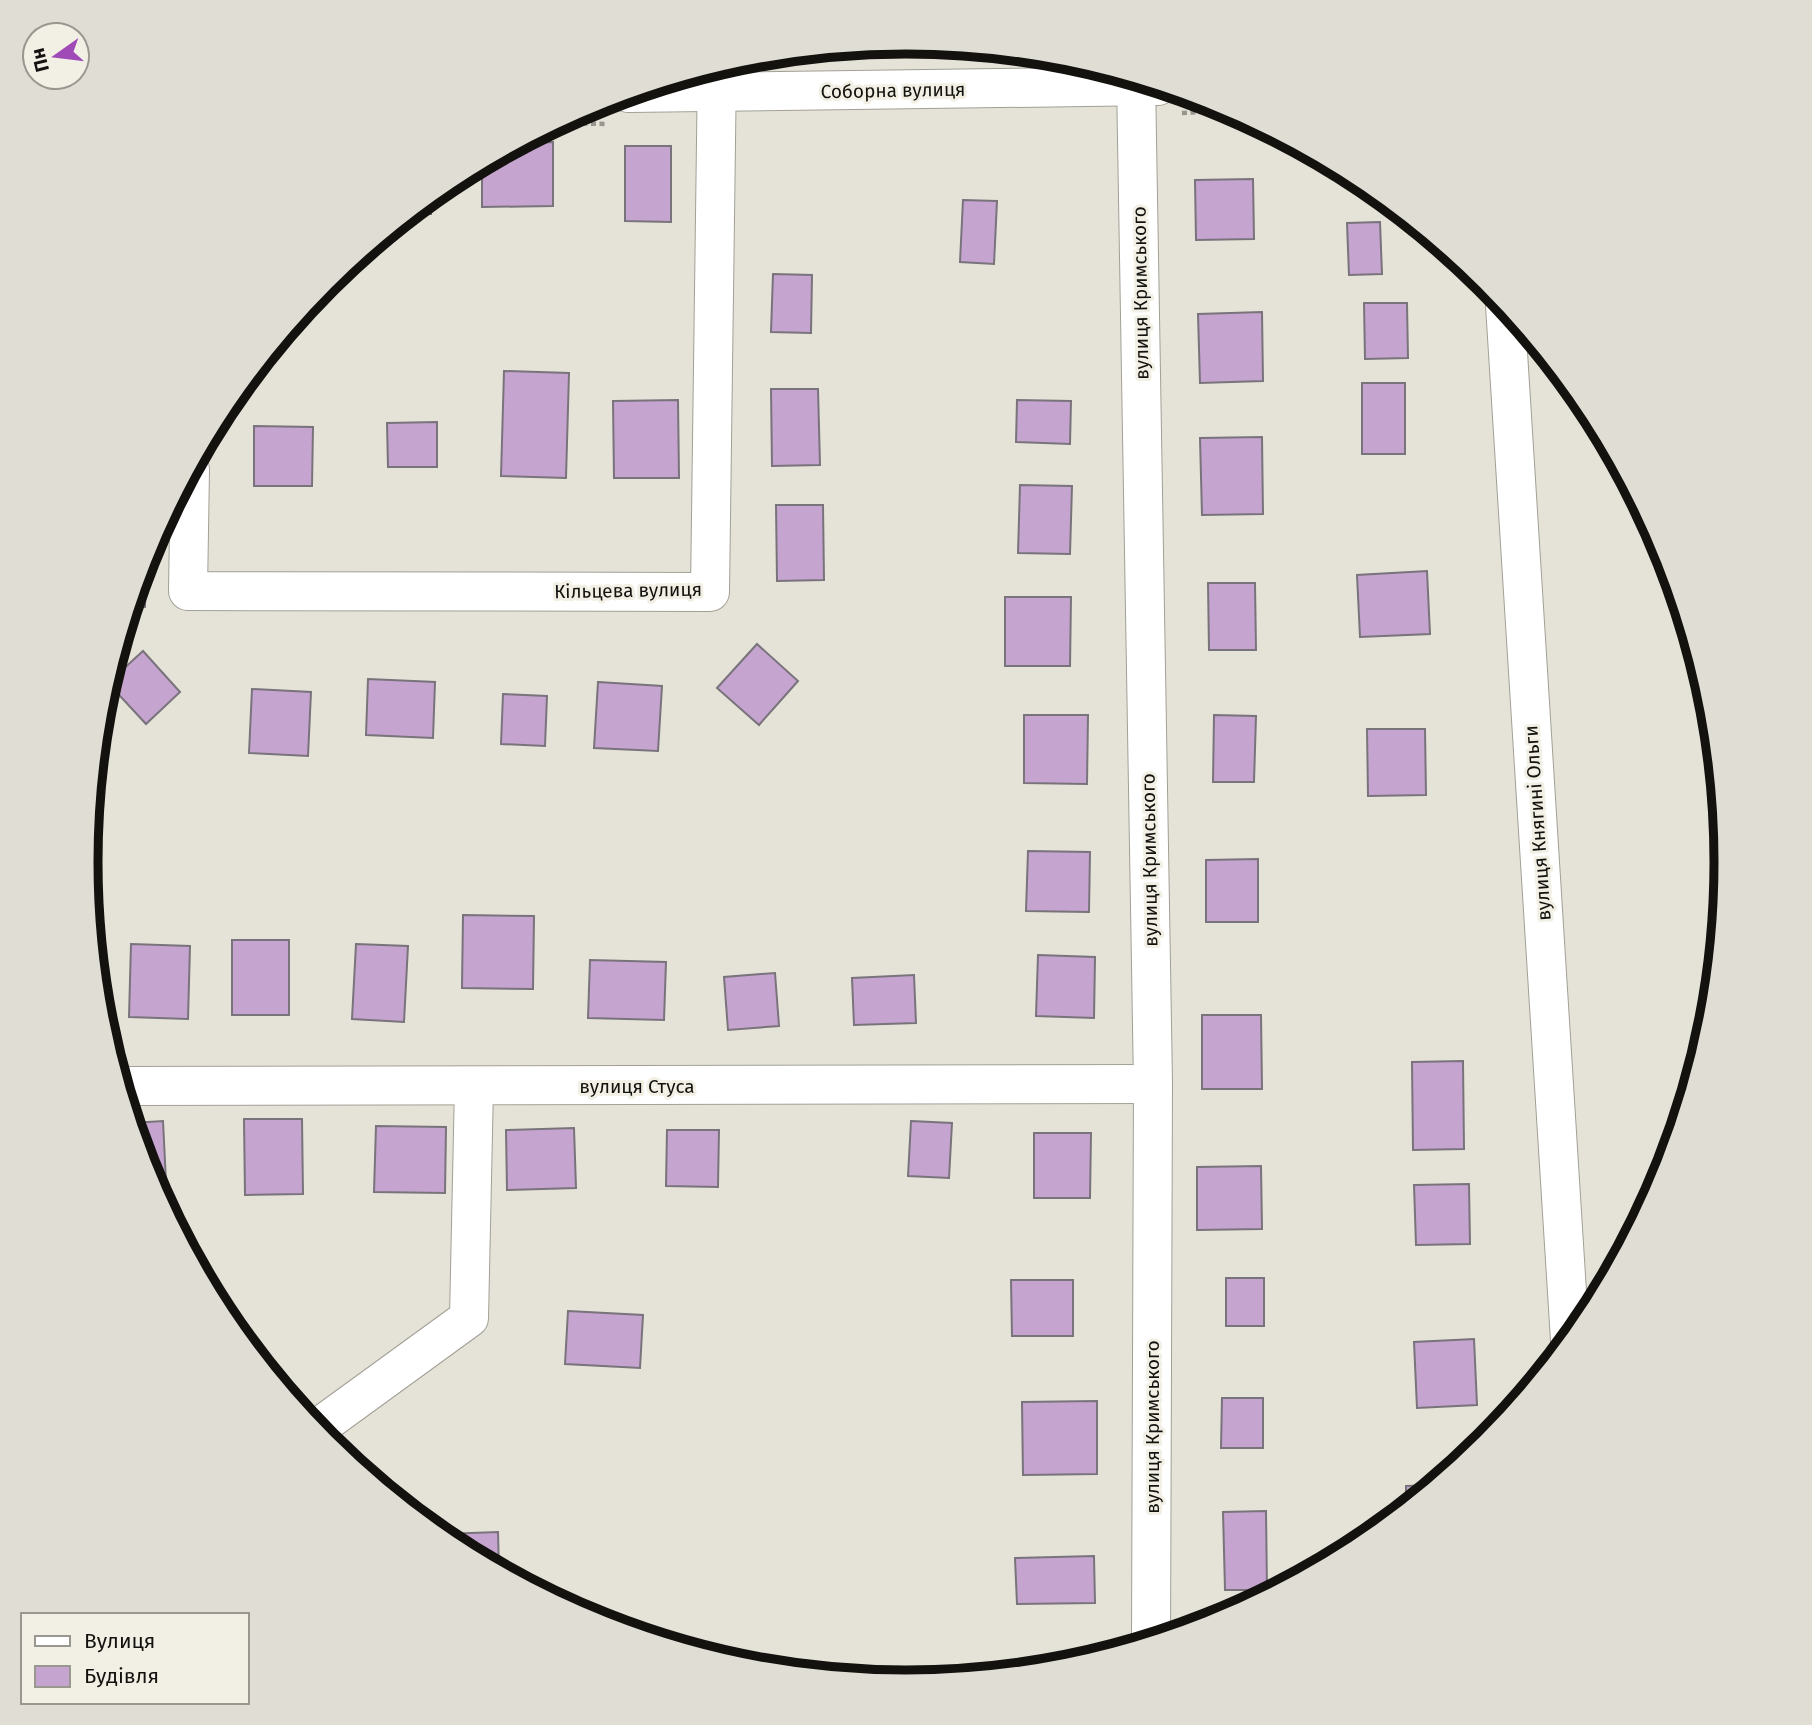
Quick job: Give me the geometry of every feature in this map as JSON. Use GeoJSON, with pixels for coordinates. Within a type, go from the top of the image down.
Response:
{"type":"FeatureCollection","features":[{"type":"Feature","properties":{"kind":"street","name":"Соборна вулиця"},"geometry":{"type":"LineString","coordinates":[[691,84],[717,80],[1121,84]]}},
{"type":"Feature","properties":{"kind":"street","name":"Кільцева вулиця"},"geometry":{"type":"LineString","coordinates":[[190,489],[188,591],[710,592],[717,80]]}},
{"type":"Feature","properties":{"kind":"street","name":"вулиця Кримського"},"geometry":{"type":"LineString","coordinates":[[1144,91],[1153,1084],[1151,1632]]}},
{"type":"Feature","properties":{"kind":"street","name":"вулиця Княгині Ольги"},"geometry":{"type":"LineString","coordinates":[[1506,321],[1570,1323]]}},
{"type":"Feature","properties":{"kind":"street","name":"вулиця Стуса"},"geometry":{"type":"LineString","coordinates":[[129,1086],[1153,1084]]}},
{"type":"Feature","properties":{"kind":"street"},"geometry":{"type":"LineString","coordinates":[[324,1423],[469,1318],[474,1086]]}},
{"type":"Feature","properties":{"kind":"building"},"geometry":{"type":"Polygon","coordinates":[[[541,142],[553,142],[553,206],[482,207],[482,175],[541,142]]]}},
{"type":"Feature","properties":{"kind":"building"},"geometry":{"type":"Polygon","coordinates":[[[625,146],[671,146],[671,222],[625,221],[625,146]]]}},
{"type":"Feature","properties":{"kind":"building"},"geometry":{"type":"Polygon","coordinates":[[[1253,179],[1254,239],[1196,240],[1195,180],[1253,179]]]}},
{"type":"Feature","properties":{"kind":"building"},"geometry":{"type":"Polygon","coordinates":[[[963,200],[997,201],[994,264],[960,262],[963,200]]]}},
{"type":"Feature","properties":{"kind":"building"},"geometry":{"type":"Polygon","coordinates":[[[1380,222],[1382,274],[1349,275],[1347,223],[1380,222]]]}},
{"type":"Feature","properties":{"kind":"building"},"geometry":{"type":"Polygon","coordinates":[[[773,274],[812,275],[811,333],[771,332],[773,274]]]}},
{"type":"Feature","properties":{"kind":"building"},"geometry":{"type":"Polygon","coordinates":[[[1364,303],[1407,303],[1408,358],[1365,359],[1364,303]]]}},
{"type":"Feature","properties":{"kind":"building"},"geometry":{"type":"Polygon","coordinates":[[[1262,312],[1263,381],[1200,383],[1198,314],[1262,312]]]}},
{"type":"Feature","properties":{"kind":"building"},"geometry":{"type":"Polygon","coordinates":[[[504,371],[569,373],[566,478],[501,476],[504,371]]]}},
{"type":"Feature","properties":{"kind":"building"},"geometry":{"type":"Polygon","coordinates":[[[1362,383],[1405,383],[1405,454],[1362,454],[1362,383]]]}},
{"type":"Feature","properties":{"kind":"building"},"geometry":{"type":"Polygon","coordinates":[[[771,389],[818,389],[820,465],[772,466],[771,389]]]}},
{"type":"Feature","properties":{"kind":"building"},"geometry":{"type":"Polygon","coordinates":[[[678,400],[679,478],[614,478],[613,401],[678,400]]]}},
{"type":"Feature","properties":{"kind":"building"},"geometry":{"type":"Polygon","coordinates":[[[1017,400],[1071,401],[1070,444],[1016,442],[1017,400]]]}},
{"type":"Feature","properties":{"kind":"building"},"geometry":{"type":"Polygon","coordinates":[[[437,422],[437,467],[388,467],[387,423],[437,422]]]}},
{"type":"Feature","properties":{"kind":"building"},"geometry":{"type":"Polygon","coordinates":[[[254,426],[313,427],[312,486],[254,486],[254,426]]]}},
{"type":"Feature","properties":{"kind":"building"},"geometry":{"type":"Polygon","coordinates":[[[1262,437],[1263,514],[1202,515],[1200,438],[1262,437]]]}},
{"type":"Feature","properties":{"kind":"building"},"geometry":{"type":"Polygon","coordinates":[[[1020,485],[1072,486],[1070,554],[1018,553],[1020,485]]]}},
{"type":"Feature","properties":{"kind":"building"},"geometry":{"type":"Polygon","coordinates":[[[776,505],[823,505],[824,580],[777,581],[776,505]]]}},
{"type":"Feature","properties":{"kind":"building"},"geometry":{"type":"Polygon","coordinates":[[[1427,571],[1430,634],[1360,637],[1357,575],[1427,571]]]}},
{"type":"Feature","properties":{"kind":"building"},"geometry":{"type":"Polygon","coordinates":[[[1208,583],[1255,583],[1256,650],[1209,650],[1208,583]]]}},
{"type":"Feature","properties":{"kind":"building"},"geometry":{"type":"Polygon","coordinates":[[[145,591],[145,607],[140,607],[145,591]]]}},
{"type":"Feature","properties":{"kind":"building"},"geometry":{"type":"Polygon","coordinates":[[[1005,597],[1071,597],[1070,666],[1005,666],[1005,597]]]}},
{"type":"Feature","properties":{"kind":"building"},"geometry":{"type":"Polygon","coordinates":[[[757,644],[798,681],[759,725],[717,688],[757,644]]]}},
{"type":"Feature","properties":{"kind":"building"},"geometry":{"type":"Polygon","coordinates":[[[143,651],[180,692],[146,724],[116,692],[121,671],[143,651]]]}},
{"type":"Feature","properties":{"kind":"building"},"geometry":{"type":"Polygon","coordinates":[[[368,679],[435,682],[433,738],[366,735],[368,679]]]}},
{"type":"Feature","properties":{"kind":"building"},"geometry":{"type":"Polygon","coordinates":[[[598,682],[662,686],[658,751],[594,748],[598,682]]]}},
{"type":"Feature","properties":{"kind":"building"},"geometry":{"type":"Polygon","coordinates":[[[252,689],[311,692],[308,756],[249,753],[252,689]]]}},
{"type":"Feature","properties":{"kind":"building"},"geometry":{"type":"Polygon","coordinates":[[[503,694],[547,696],[545,746],[501,744],[503,694]]]}},
{"type":"Feature","properties":{"kind":"building"},"geometry":{"type":"Polygon","coordinates":[[[1024,715],[1088,715],[1087,784],[1024,783],[1024,715]]]}},
{"type":"Feature","properties":{"kind":"building"},"geometry":{"type":"Polygon","coordinates":[[[1214,715],[1256,716],[1254,782],[1213,782],[1214,715]]]}},
{"type":"Feature","properties":{"kind":"building"},"geometry":{"type":"Polygon","coordinates":[[[1367,729],[1425,729],[1426,795],[1368,796],[1367,729]]]}},
{"type":"Feature","properties":{"kind":"building"},"geometry":{"type":"Polygon","coordinates":[[[1028,851],[1090,852],[1089,912],[1026,911],[1028,851]]]}},
{"type":"Feature","properties":{"kind":"building"},"geometry":{"type":"Polygon","coordinates":[[[1258,859],[1258,922],[1206,922],[1206,860],[1258,859]]]}},
{"type":"Feature","properties":{"kind":"building"},"geometry":{"type":"Polygon","coordinates":[[[463,915],[534,916],[533,989],[462,988],[463,915]]]}},
{"type":"Feature","properties":{"kind":"building"},"geometry":{"type":"Polygon","coordinates":[[[232,940],[289,940],[289,1015],[232,1015],[232,940]]]}},
{"type":"Feature","properties":{"kind":"building"},"geometry":{"type":"Polygon","coordinates":[[[131,944],[190,946],[188,1019],[129,1017],[131,944]]]}},
{"type":"Feature","properties":{"kind":"building"},"geometry":{"type":"Polygon","coordinates":[[[356,944],[408,946],[404,1022],[352,1019],[356,944]]]}},
{"type":"Feature","properties":{"kind":"building"},"geometry":{"type":"Polygon","coordinates":[[[1038,955],[1095,957],[1094,1018],[1036,1016],[1038,955]]]}},
{"type":"Feature","properties":{"kind":"building"},"geometry":{"type":"Polygon","coordinates":[[[590,960],[666,962],[664,1020],[588,1018],[590,960]]]}},
{"type":"Feature","properties":{"kind":"building"},"geometry":{"type":"Polygon","coordinates":[[[775,973],[779,1026],[728,1030],[724,977],[775,973]]]}},
{"type":"Feature","properties":{"kind":"building"},"geometry":{"type":"Polygon","coordinates":[[[914,975],[916,1023],[854,1025],[852,978],[914,975]]]}},
{"type":"Feature","properties":{"kind":"building"},"geometry":{"type":"Polygon","coordinates":[[[1202,1015],[1261,1015],[1262,1089],[1202,1089],[1202,1015]]]}},
{"type":"Feature","properties":{"kind":"building"},"geometry":{"type":"Polygon","coordinates":[[[1463,1061],[1464,1149],[1413,1150],[1412,1062],[1463,1061]]]}},
{"type":"Feature","properties":{"kind":"building"},"geometry":{"type":"Polygon","coordinates":[[[244,1119],[302,1119],[303,1194],[245,1195],[244,1119]]]}},
{"type":"Feature","properties":{"kind":"building"},"geometry":{"type":"Polygon","coordinates":[[[163,1121],[166,1188],[159,1172],[141,1122],[163,1121]]]}},
{"type":"Feature","properties":{"kind":"building"},"geometry":{"type":"Polygon","coordinates":[[[911,1121],[952,1123],[949,1178],[908,1176],[911,1121]]]}},
{"type":"Feature","properties":{"kind":"building"},"geometry":{"type":"Polygon","coordinates":[[[376,1126],[446,1127],[445,1193],[374,1192],[376,1126]]]}},
{"type":"Feature","properties":{"kind":"building"},"geometry":{"type":"Polygon","coordinates":[[[574,1128],[576,1188],[507,1190],[506,1130],[574,1128]]]}},
{"type":"Feature","properties":{"kind":"building"},"geometry":{"type":"Polygon","coordinates":[[[667,1130],[719,1130],[718,1187],[666,1186],[667,1130]]]}},
{"type":"Feature","properties":{"kind":"building"},"geometry":{"type":"Polygon","coordinates":[[[1034,1133],[1091,1133],[1090,1198],[1034,1198],[1034,1133]]]}},
{"type":"Feature","properties":{"kind":"building"},"geometry":{"type":"Polygon","coordinates":[[[1261,1166],[1262,1229],[1197,1230],[1197,1167],[1261,1166]]]}},
{"type":"Feature","properties":{"kind":"building"},"geometry":{"type":"Polygon","coordinates":[[[1469,1184],[1470,1244],[1416,1245],[1414,1185],[1469,1184]]]}},
{"type":"Feature","properties":{"kind":"building"},"geometry":{"type":"Polygon","coordinates":[[[1226,1278],[1264,1278],[1264,1326],[1226,1326],[1226,1278]]]}},
{"type":"Feature","properties":{"kind":"building"},"geometry":{"type":"Polygon","coordinates":[[[1011,1280],[1073,1280],[1073,1336],[1012,1336],[1011,1280]]]}},
{"type":"Feature","properties":{"kind":"building"},"geometry":{"type":"Polygon","coordinates":[[[568,1311],[643,1315],[640,1368],[565,1364],[568,1311]]]}},
{"type":"Feature","properties":{"kind":"building"},"geometry":{"type":"Polygon","coordinates":[[[1474,1339],[1477,1405],[1417,1408],[1414,1342],[1474,1339]]]}},
{"type":"Feature","properties":{"kind":"building"},"geometry":{"type":"Polygon","coordinates":[[[1222,1398],[1263,1398],[1263,1448],[1221,1448],[1222,1398]]]}},
{"type":"Feature","properties":{"kind":"building"},"geometry":{"type":"Polygon","coordinates":[[[1097,1401],[1097,1474],[1023,1475],[1022,1402],[1097,1401]]]}},
{"type":"Feature","properties":{"kind":"building"},"geometry":{"type":"Polygon","coordinates":[[[1406,1486],[1420,1486],[1406,1497],[1406,1486]]]}},
{"type":"Feature","properties":{"kind":"building"},"geometry":{"type":"Polygon","coordinates":[[[1266,1511],[1267,1585],[1256,1590],[1225,1590],[1223,1512],[1266,1511]]]}},
{"type":"Feature","properties":{"kind":"building"},"geometry":{"type":"Polygon","coordinates":[[[498,1532],[499,1560],[457,1535],[455,1534],[498,1532]]]}},
{"type":"Feature","properties":{"kind":"building"},"geometry":{"type":"Polygon","coordinates":[[[1094,1556],[1095,1603],[1017,1604],[1015,1558],[1094,1556]]]}}]}
